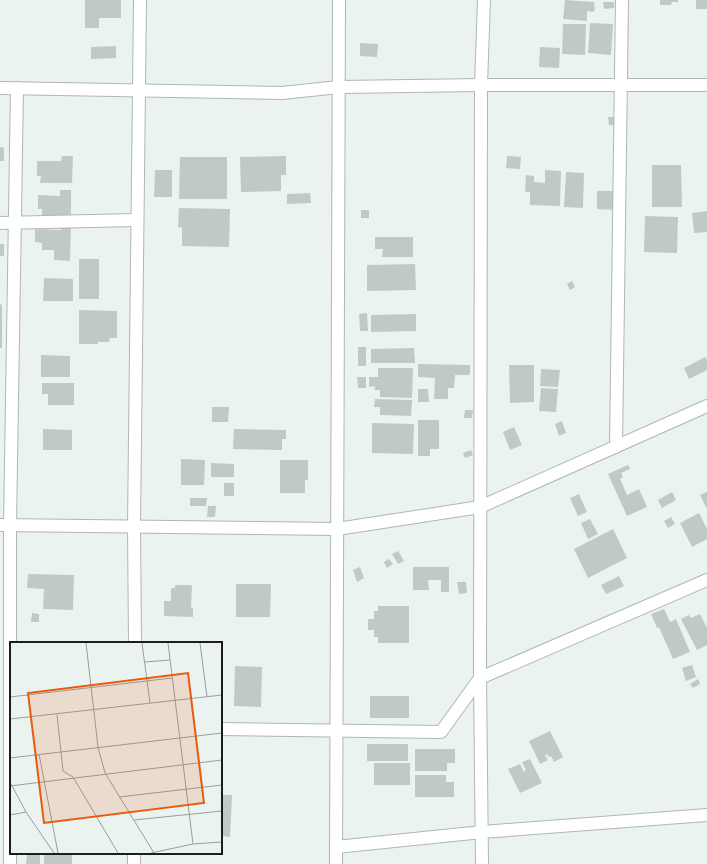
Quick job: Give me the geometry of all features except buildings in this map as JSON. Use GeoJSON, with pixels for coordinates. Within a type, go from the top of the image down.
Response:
{"type":"FeatureCollection","features":[{"type":"Feature","properties":{"kind":"street"},"geometry":{"type":"LineString","coordinates":[[135,642],[134,526],[140,0]]}},
{"type":"Feature","properties":{"kind":"street"},"geometry":{"type":"LineString","coordinates":[[336,864],[339,0]]}},
{"type":"Feature","properties":{"kind":"street"},"geometry":{"type":"LineString","coordinates":[[482,864],[480,507],[481,85],[484,0]]}},
{"type":"Feature","properties":{"kind":"street"},"geometry":{"type":"LineString","coordinates":[[616,447],[622,0]]}},
{"type":"Feature","properties":{"kind":"street"},"geometry":{"type":"LineString","coordinates":[[0,88],[282,93],[339,87],[481,85],[707,85]]}},
{"type":"Feature","properties":{"kind":"street"},"geometry":{"type":"LineString","coordinates":[[10,864],[5,525],[15,222],[17,88]]}},
{"type":"Feature","properties":{"kind":"street"},"geometry":{"type":"LineString","coordinates":[[0,222],[138,220]]}},
{"type":"Feature","properties":{"kind":"street"},"geometry":{"type":"LineString","coordinates":[[5,525],[337,529],[480,507],[707,406]]}},
{"type":"Feature","properties":{"kind":"street"},"geometry":{"type":"LineString","coordinates":[[222,728],[441,732],[480,678],[707,580]]}},
{"type":"Feature","properties":{"kind":"street"},"geometry":{"type":"LineString","coordinates":[[336,847],[482,832],[707,814]]}}]}
